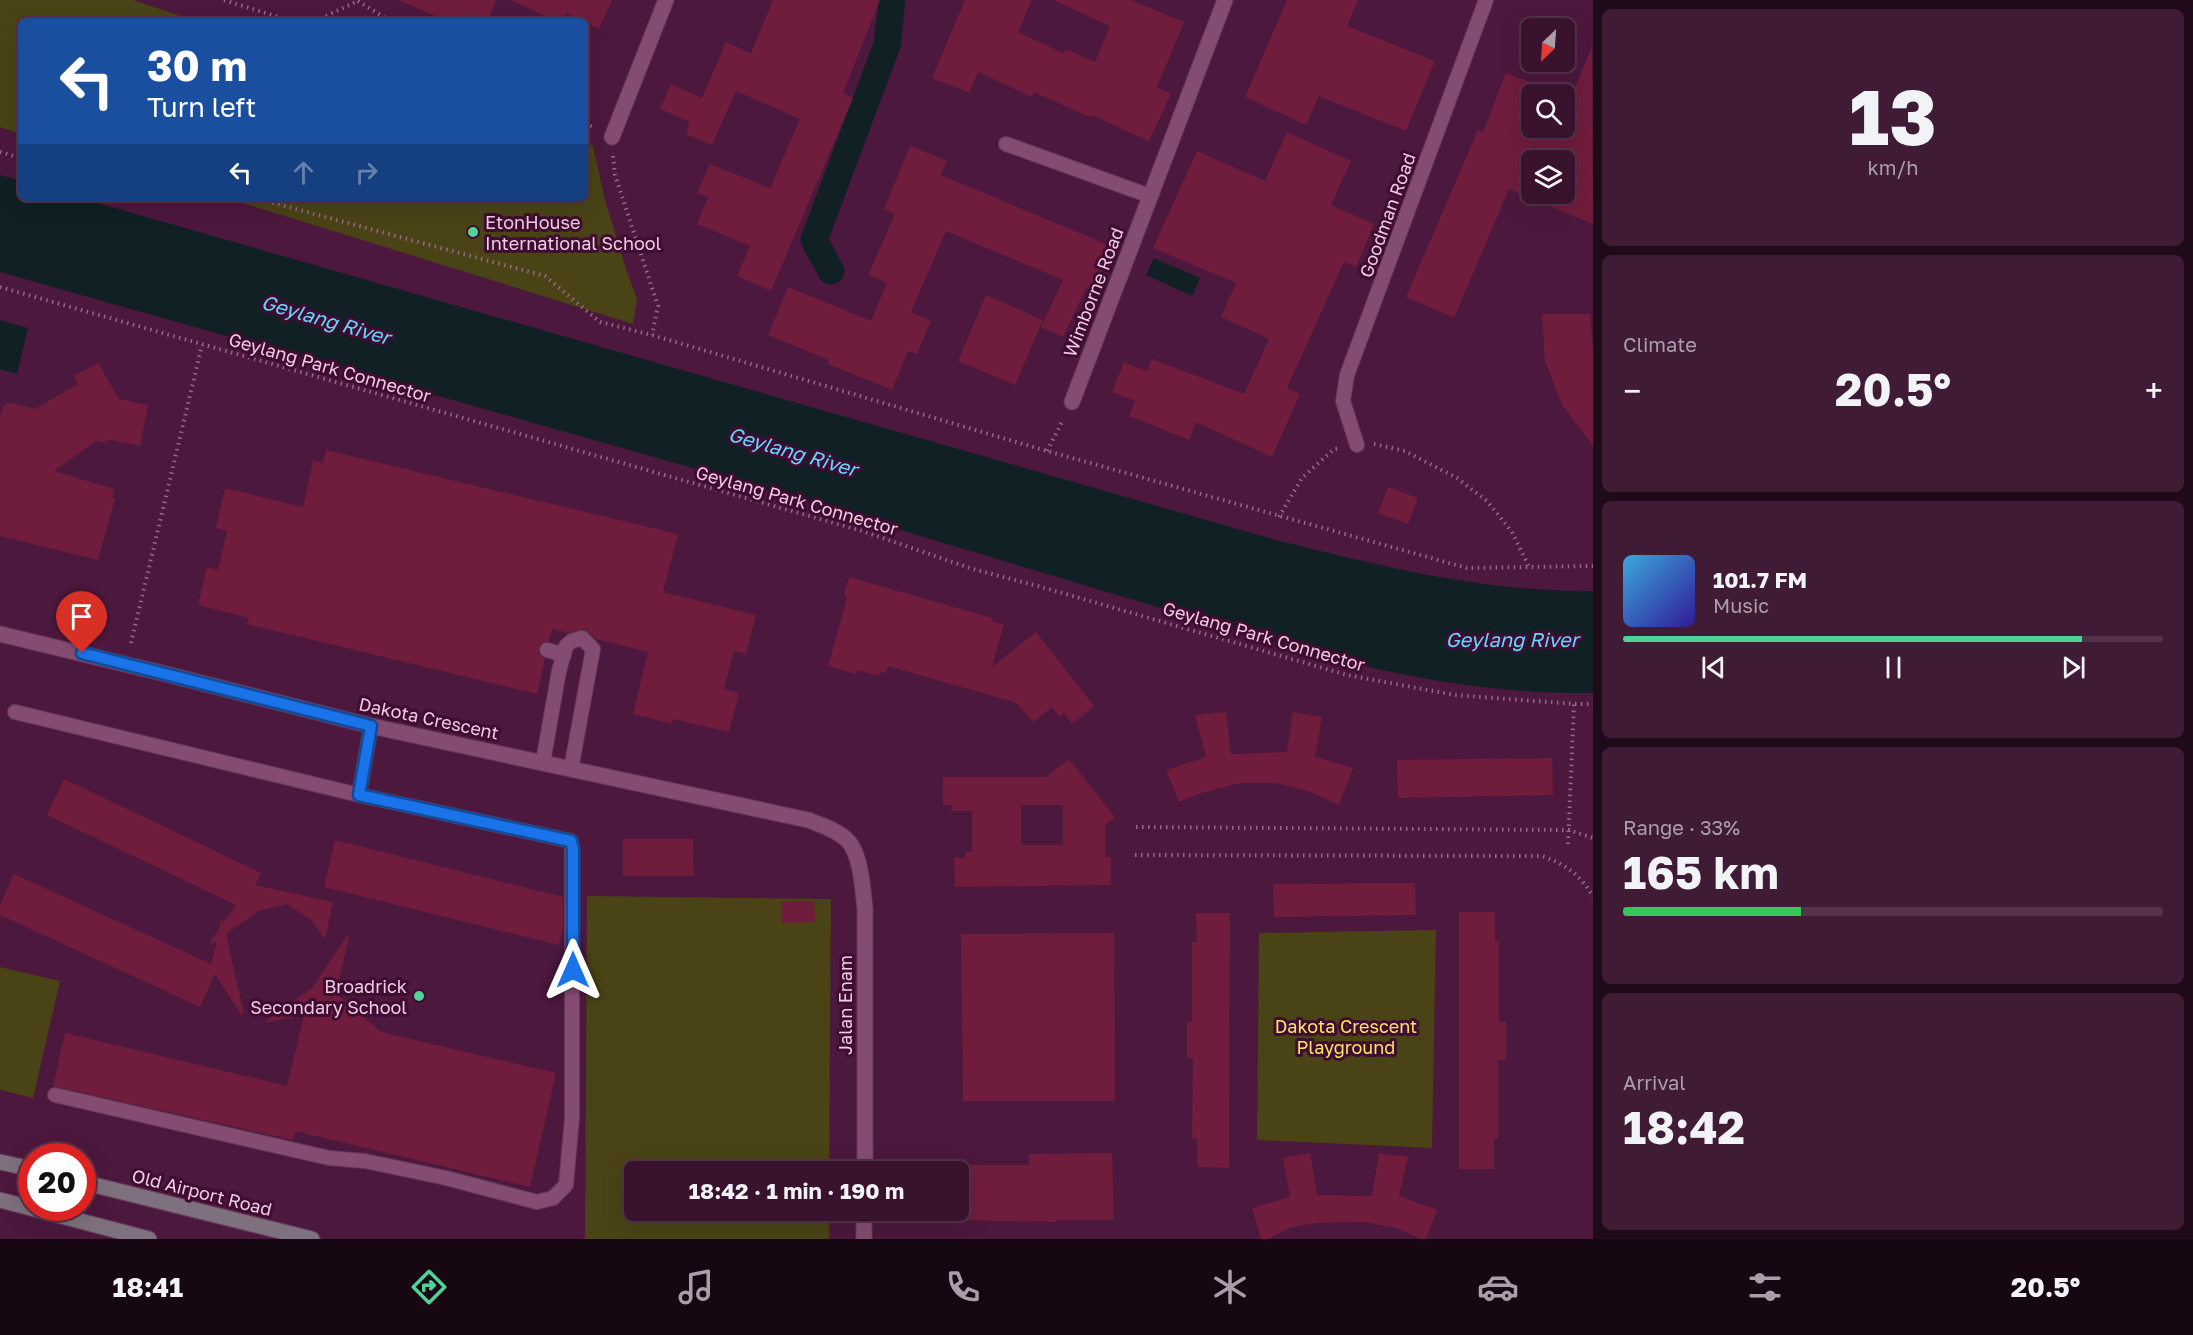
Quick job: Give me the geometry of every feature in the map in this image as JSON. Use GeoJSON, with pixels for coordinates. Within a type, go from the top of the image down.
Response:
{"type":"FeatureCollection","features":[{"type":"Feature","properties":{"kind":"main road"},"geometry":{"type":"LineString","coordinates":[[0,1162],[18,1166]]}},
{"type":"Feature","properties":{"kind":"main road","name":"Old Airport Road"},"geometry":{"type":"LineString","coordinates":[[96,1185],[312,1239]]}},
{"type":"Feature","properties":{"kind":"main road"},"geometry":{"type":"LineString","coordinates":[[0,1200],[149,1239]]}},
{"type":"Feature","properties":{"kind":"street"},"geometry":{"type":"LineString","coordinates":[[612,137],[666,0]]}},
{"type":"Feature","properties":{"kind":"street","name":"Wimborne Road"},"geometry":{"type":"LineString","coordinates":[[1072,402],[1225,0]]}},
{"type":"Feature","properties":{"kind":"street","name":"Dakota Crescent"},"geometry":{"type":"LineString","coordinates":[[0,634],[371,726],[808,820],[831,829],[849,841]]}},
{"type":"Feature","properties":{"kind":"street","name":"Jalan Enam"},"geometry":{"type":"LineString","coordinates":[[849,841],[861,871],[865,909],[865,1161]]}},
{"type":"Feature","properties":{"kind":"street"},"geometry":{"type":"LineString","coordinates":[[864,1221],[864,1239]]}},
{"type":"Feature","properties":{"kind":"lane","name":"Goodman Road"},"geometry":{"type":"LineString","coordinates":[[1357,444],[1343,401],[1347,375],[1486,0]]}},
{"type":"Feature","properties":{"kind":"lane"},"geometry":{"type":"LineString","coordinates":[[1006,144],[1150,196]]}},
{"type":"Feature","properties":{"kind":"lane"},"geometry":{"type":"LineString","coordinates":[[543,762],[566,645],[572,640],[582,638],[593,649],[571,769]]}},
{"type":"Feature","properties":{"kind":"lane"},"geometry":{"type":"LineString","coordinates":[[547,650],[564,655]]}},
{"type":"Feature","properties":{"kind":"lane"},"geometry":{"type":"LineString","coordinates":[[15,712],[359,795],[571,841],[573,849],[572,1118],[566,1185],[553,1198],[537,1202],[446,1178],[365,1161],[329,1158],[55,1095]]}},
{"type":"Feature","properties":{"kind":"lane"},"geometry":{"type":"LineString","coordinates":[[359,795],[371,726]]}},
{"type":"Feature","properties":{"kind":"path"},"geometry":{"type":"LineString","coordinates":[[224,0],[281,18]]}},
{"type":"Feature","properties":{"kind":"path"},"geometry":{"type":"LineString","coordinates":[[321,18],[358,1],[385,18]]}},
{"type":"Feature","properties":{"kind":"path"},"geometry":{"type":"LineString","coordinates":[[612,137],[615,175],[658,306],[652,335]]}},
{"type":"Feature","properties":{"kind":"path"},"geometry":{"type":"LineString","coordinates":[[0,152],[18,157]]}},
{"type":"Feature","properties":{"kind":"path"},"geometry":{"type":"LineString","coordinates":[[266,201],[545,276],[600,322],[652,335],[1279,517],[1467,568],[1593,566]]}},
{"type":"Feature","properties":{"kind":"path","name":"Geylang Park Connector"},"geometry":{"type":"LineString","coordinates":[[0,287],[859,530],[973,569],[1347,675],[1455,695],[1593,704]]}},
{"type":"Feature","properties":{"kind":"path"},"geometry":{"type":"LineString","coordinates":[[131,643],[202,345]]}},
{"type":"Feature","properties":{"kind":"path"},"geometry":{"type":"LineString","coordinates":[[1047,451],[1072,402]]}},
{"type":"Feature","properties":{"kind":"path"},"geometry":{"type":"LineString","coordinates":[[1279,517],[1302,478],[1334,449],[1367,443],[1405,451],[1456,478],[1487,501],[1512,532],[1529,567]]}},
{"type":"Feature","properties":{"kind":"path"},"geometry":{"type":"LineString","coordinates":[[1568,844],[1574,704]]}},
{"type":"Feature","properties":{"kind":"path"},"geometry":{"type":"LineString","coordinates":[[1136,827],[1569,830],[1593,838]]}},
{"type":"Feature","properties":{"kind":"path"},"geometry":{"type":"LineString","coordinates":[[1135,855],[1542,856],[1562,863],[1584,881],[1593,897]]}},
{"type":"Feature","properties":{"kind":"green space"},"geometry":{"type":"Polygon","coordinates":[[[0,0],[133,0],[186,18],[18,18],[18,133],[0,127],[0,0]]]}},
{"type":"Feature","properties":{"kind":"green space","name":"EtonHouse International School"},"geometry":{"type":"Polygon","coordinates":[[[588,144],[593,146],[605,200],[637,299],[633,324],[237,201],[588,201],[588,144]]]}},
{"type":"Feature","properties":{"kind":"green space"},"geometry":{"type":"Polygon","coordinates":[[[587,896],[831,899],[829,1161],[624,1161],[624,1221],[829,1221],[829,1239],[585,1239],[587,896]]]}},
{"type":"Feature","properties":{"kind":"green space","name":"Dakota Crescent Playground"},"geometry":{"type":"Polygon","coordinates":[[[1436,930],[1432,1148],[1257,1140],[1259,933],[1436,930]]]}},
{"type":"Feature","properties":{"kind":"green space"},"geometry":{"type":"Polygon","coordinates":[[[0,967],[60,981],[33,1098],[0,1090],[0,967]]]}},
{"type":"Feature","properties":{"kind":"water","name":"Geylang River"},"geometry":{"type":"Polygon","coordinates":[[[0,175],[18,180],[18,201],[90,201],[1280,541],[1435,576],[1512,587],[1593,591],[1593,693],[1514,690],[1438,681],[1364,666],[1287,646],[714,474],[0,272],[0,175]]]}},
{"type":"Feature","properties":{"kind":"water"},"geometry":{"type":"Polygon","coordinates":[[[1154,258],[1200,278],[1192,296],[1146,275],[1154,258]]]}},
{"type":"Feature","properties":{"kind":"water"},"geometry":{"type":"Polygon","coordinates":[[[0,320],[28,328],[17,374],[0,369],[0,320]]]}},
{"type":"Feature","properties":{"kind":"building"},"geometry":{"type":"Polygon","coordinates":[[[398,0],[496,0],[489,18],[440,18],[398,0]]]}},
{"type":"Feature","properties":{"kind":"building"},"geometry":{"type":"Polygon","coordinates":[[[510,0],[612,0],[599,29],[588,24],[588,18],[576,18],[566,13],[564,18],[549,18],[510,0]]]}},
{"type":"Feature","properties":{"kind":"building"},"geometry":{"type":"Polygon","coordinates":[[[773,0],[880,0],[843,93],[853,98],[771,291],[737,276],[750,246],[697,224],[708,197],[697,193],[710,164],[770,188],[800,119],[736,91],[712,145],[686,134],[690,122],[660,109],[671,84],[702,98],[726,42],[751,53],[773,0]]]}},
{"type":"Feature","properties":{"kind":"building"},"geometry":{"type":"Polygon","coordinates":[[[965,0],[1032,0],[1018,32],[1063,53],[1066,49],[1095,62],[1110,26],[1053,0],[1131,0],[1184,22],[1157,87],[1171,94],[1149,141],[1034,92],[1032,97],[978,72],[969,93],[932,78],[965,0]]]}},
{"type":"Feature","properties":{"kind":"building"},"geometry":{"type":"Polygon","coordinates":[[[1287,0],[1358,0],[1347,26],[1435,61],[1406,131],[1319,96],[1306,125],[1245,97],[1287,0]]]}},
{"type":"Feature","properties":{"kind":"building"},"geometry":{"type":"Polygon","coordinates":[[[1592,46],[1593,224],[1545,204],[1575,204],[1575,150],[1521,150],[1521,194],[1509,189],[1454,318],[1406,297],[1478,130],[1483,132],[1506,73],[1535,84],[1521,84],[1521,138],[1575,138],[1575,88],[1592,46]]]}},
{"type":"Feature","properties":{"kind":"building"},"geometry":{"type":"Polygon","coordinates":[[[1287,132],[1351,161],[1331,205],[1374,224],[1356,267],[1344,262],[1287,388],[1300,394],[1272,457],[1196,422],[1189,440],[1129,416],[1135,401],[1112,392],[1124,362],[1147,371],[1152,359],[1244,394],[1269,339],[1221,317],[1236,283],[1153,248],[1197,151],[1265,181],[1287,132]]]}},
{"type":"Feature","properties":{"kind":"building"},"geometry":{"type":"Polygon","coordinates":[[[910,146],[947,161],[941,175],[1113,247],[1094,292],[1086,288],[1063,337],[1041,327],[1063,280],[946,231],[911,312],[931,321],[917,354],[908,351],[892,390],[828,364],[829,360],[768,335],[788,287],[871,321],[887,283],[868,275],[895,214],[884,209],[910,146]]]}},
{"type":"Feature","properties":{"kind":"building"},"geometry":{"type":"Polygon","coordinates":[[[986,295],[1043,320],[1015,385],[958,361],[986,295]]]}},
{"type":"Feature","properties":{"kind":"building"},"geometry":{"type":"Polygon","coordinates":[[[1542,314],[1590,314],[1593,348],[1593,446],[1562,405],[1545,361],[1542,314]]]}},
{"type":"Feature","properties":{"kind":"building"},"geometry":{"type":"Polygon","coordinates":[[[98,363],[119,399],[148,405],[140,446],[107,439],[107,443],[96,441],[54,471],[114,489],[112,498],[115,498],[98,560],[0,536],[0,417],[3,406],[6,406],[7,402],[35,409],[78,384],[74,376],[98,363]]]}},
{"type":"Feature","properties":{"kind":"building"},"geometry":{"type":"Polygon","coordinates":[[[326,450],[678,534],[663,592],[756,615],[746,654],[734,651],[724,689],[739,693],[729,732],[673,719],[672,724],[633,714],[648,652],[596,639],[584,629],[569,633],[552,629],[549,641],[540,644],[538,653],[545,659],[537,694],[247,624],[249,618],[198,605],[207,567],[218,570],[227,531],[216,528],[225,488],[303,507],[313,461],[323,463],[326,450]]]}},
{"type":"Feature","properties":{"kind":"building"},"geometry":{"type":"Polygon","coordinates":[[[1388,487],[1418,498],[1408,524],[1378,513],[1388,487]]]}},
{"type":"Feature","properties":{"kind":"building"},"geometry":{"type":"Polygon","coordinates":[[[849,577],[992,618],[991,621],[1004,624],[992,667],[1036,632],[1094,706],[1072,724],[1064,713],[1059,717],[1052,707],[1033,722],[1017,703],[888,666],[886,673],[880,672],[879,676],[857,670],[856,674],[828,666],[845,606],[847,596],[844,595],[849,577]]]}},
{"type":"Feature","properties":{"kind":"building"},"geometry":{"type":"Polygon","coordinates":[[[1226,712],[1231,754],[1287,752],[1293,712],[1322,717],[1315,757],[1353,768],[1339,805],[1308,791],[1276,783],[1240,783],[1204,792],[1179,802],[1166,770],[1206,757],[1195,715],[1226,712]]]}},
{"type":"Feature","properties":{"kind":"building"},"geometry":{"type":"Polygon","coordinates":[[[1552,758],[1553,795],[1398,798],[1397,760],[1552,758]]]}},
{"type":"Feature","properties":{"kind":"building"},"geometry":{"type":"Polygon","coordinates":[[[1069,759],[1115,817],[1105,825],[1106,857],[1111,857],[1111,885],[955,887],[954,858],[965,858],[965,852],[972,852],[972,811],[951,811],[952,805],[943,805],[943,777],[1046,777],[1069,759]],[[1021,805],[1021,845],[1063,845],[1063,805],[1021,805]]]}},
{"type":"Feature","properties":{"kind":"building"},"geometry":{"type":"Polygon","coordinates":[[[64,779],[261,873],[255,885],[333,902],[325,939],[311,920],[287,904],[259,911],[226,934],[244,1014],[241,1015],[215,974],[200,1007],[0,915],[0,905],[14,874],[211,964],[217,941],[212,944],[210,942],[219,929],[222,917],[223,923],[236,905],[47,815],[64,779]]]}},
{"type":"Feature","properties":{"kind":"building"},"geometry":{"type":"Polygon","coordinates":[[[623,839],[693,839],[694,876],[623,876],[623,839]]]}},
{"type":"Feature","properties":{"kind":"building"},"geometry":{"type":"Polygon","coordinates":[[[335,840],[563,897],[563,928],[559,945],[324,887],[335,840]]]}},
{"type":"Feature","properties":{"kind":"building"},"geometry":{"type":"Polygon","coordinates":[[[1415,883],[1416,915],[1274,917],[1273,884],[1415,883]]]}},
{"type":"Feature","properties":{"kind":"building"},"geometry":{"type":"Polygon","coordinates":[[[814,901],[815,922],[782,923],[781,902],[814,901]]]}},
{"type":"Feature","properties":{"kind":"building"},"geometry":{"type":"Polygon","coordinates":[[[1459,912],[1495,912],[1495,941],[1499,941],[1499,1022],[1506,1022],[1506,1060],[1498,1060],[1498,1138],[1494,1138],[1494,1169],[1459,1169],[1459,912]]]}},
{"type":"Feature","properties":{"kind":"building"},"geometry":{"type":"Polygon","coordinates":[[[1196,913],[1230,913],[1229,1168],[1197,1167],[1197,1138],[1192,1138],[1193,1058],[1187,1058],[1187,1022],[1192,1022],[1192,942],[1197,942],[1196,913]]]}},
{"type":"Feature","properties":{"kind":"building"},"geometry":{"type":"Polygon","coordinates":[[[1114,933],[1115,1101],[963,1101],[961,934],[1114,933]]]}},
{"type":"Feature","properties":{"kind":"building"},"geometry":{"type":"Polygon","coordinates":[[[347,936],[349,937],[336,993],[381,1032],[556,1073],[530,1187],[295,1131],[293,1140],[53,1086],[65,1033],[287,1086],[304,1015],[263,1023],[313,987],[347,936]]]}},
{"type":"Feature","properties":{"kind":"building"},"geometry":{"type":"Polygon","coordinates":[[[1112,1153],[1114,1220],[1057,1220],[1057,1222],[969,1220],[969,1165],[1029,1165],[1029,1154],[1112,1153]]]}},
{"type":"Feature","properties":{"kind":"building"},"geometry":{"type":"Polygon","coordinates":[[[1310,1153],[1317,1195],[1372,1196],[1379,1153],[1408,1157],[1399,1196],[1437,1210],[1426,1239],[1420,1239],[1397,1228],[1363,1222],[1315,1223],[1289,1228],[1269,1239],[1261,1239],[1252,1208],[1290,1197],[1283,1158],[1310,1153]]]}},
{"type":"Feature","properties":{"kind":"waterway"},"geometry":{"type":"LineString","coordinates":[[831,271],[814,240],[887,45],[892,0]]}},
{"type":"Feature","properties":{"kind":"place","name":"EtonHouse International School"},"geometry":{"type":"Point","coordinates":[473,232]}},
{"type":"Feature","properties":{"kind":"place","name":"Broadrick Secondary School"},"geometry":{"type":"Point","coordinates":[419,996]}},
{"type":"Feature","properties":{"kind":"route"},"geometry":{"type":"LineString","coordinates":[[82,653],[371,726],[359,795],[571,841],[573,849],[573,970]]}}]}
